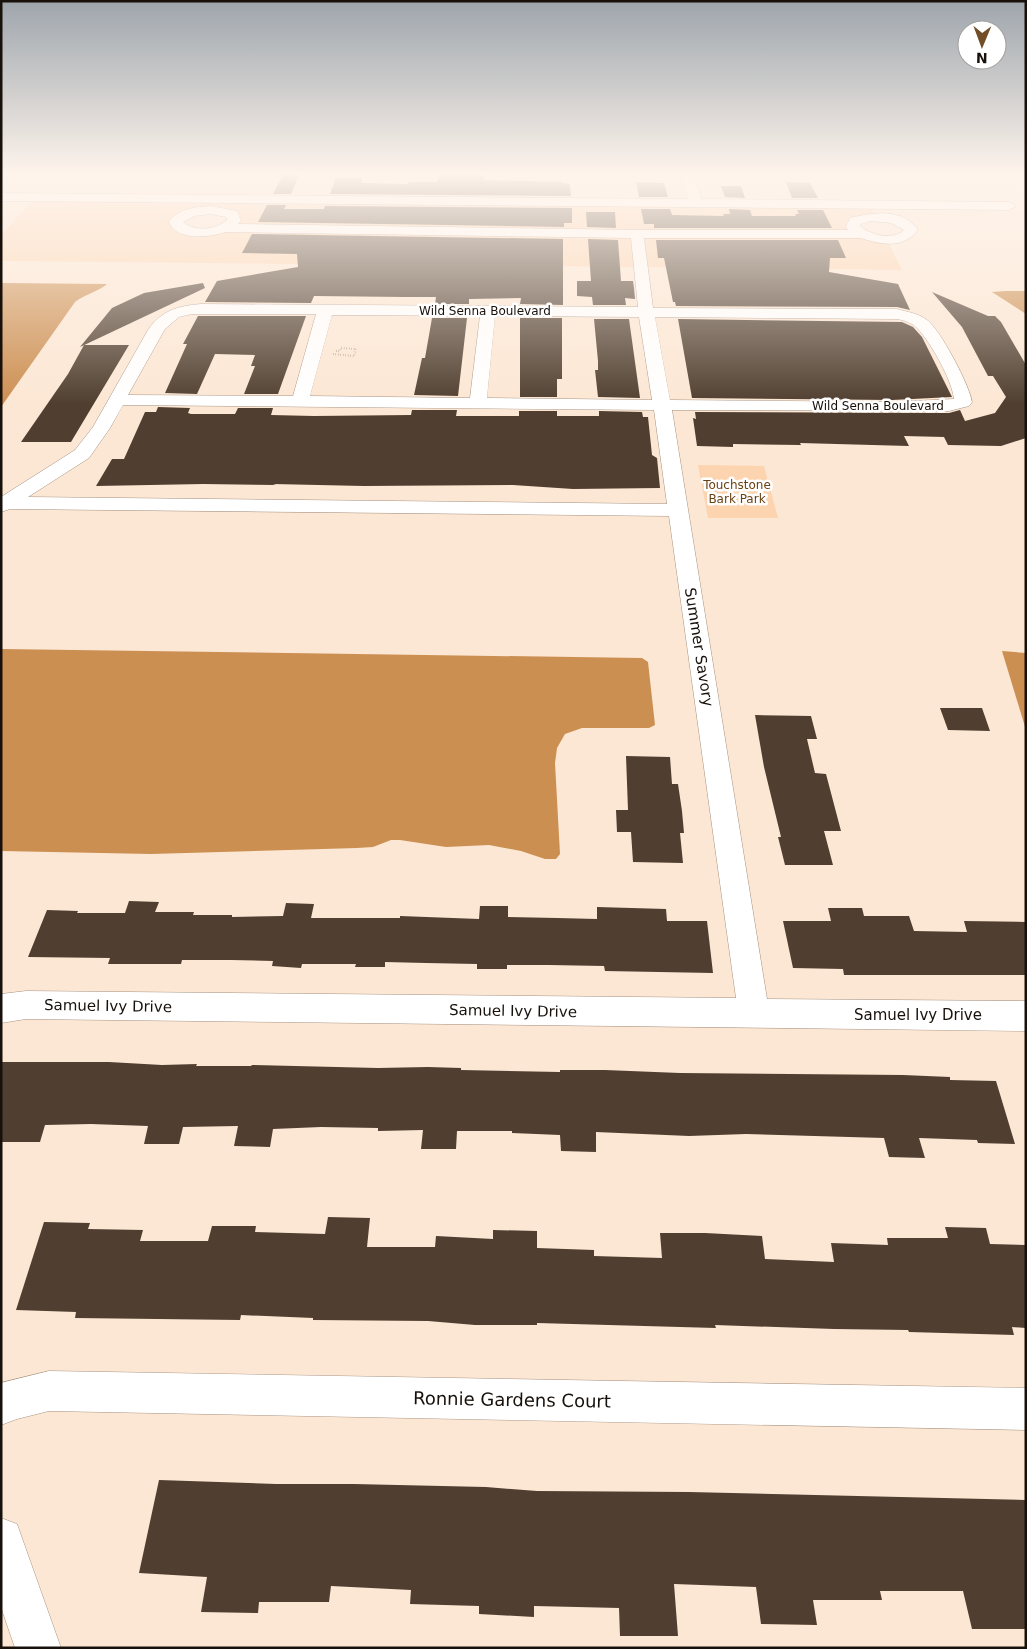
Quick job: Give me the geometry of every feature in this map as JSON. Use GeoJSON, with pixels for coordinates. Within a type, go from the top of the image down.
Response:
{"type":"FeatureCollection","features":[{"type":"Feature","properties":{"kind":"street","name":"Summer Savory"},"geometry":{"type":"LineString","coordinates":[[639,250],[646,312],[662,405],[754,1014]]}},
{"type":"Feature","properties":{"kind":"street","name":"Wild Senna Boulevard"},"geometry":{"type":"LineString","coordinates":[[4,504],[82,454],[101,428],[162,321],[173,313],[201,309],[897,314],[910,317],[923,324],[944,356],[962,392],[963,402],[949,406],[892,407],[117,400]]}},
{"type":"Feature","properties":{"kind":"street"},"geometry":{"type":"LineString","coordinates":[[300,402],[325,310]]}},
{"type":"Feature","properties":{"kind":"street"},"geometry":{"type":"LineString","coordinates":[[478,403],[488,311]]}},
{"type":"Feature","properties":{"kind":"street"},"geometry":{"type":"LineString","coordinates":[[4,504],[678,510]]}},
{"type":"Feature","properties":{"kind":"street","name":"Samuel Ivy Drive"},"geometry":{"type":"LineString","coordinates":[[1,1009],[26,1005],[754,1014],[1024,1022]]}},
{"type":"Feature","properties":{"kind":"street","name":"Ronnie Gardens Court"},"geometry":{"type":"LineString","coordinates":[[1,1405],[10,1400],[49,1391],[1026,1409]]}},
{"type":"Feature","properties":{"kind":"street"},"geometry":{"type":"LineString","coordinates":[[1,1540],[38,1648]]}},
{"type":"Feature","properties":{"kind":"path"},"geometry":{"type":"LineString","coordinates":[[341,348],[356,349],[354,356],[339,356],[340,354],[333,353],[340,351],[341,348]]}},
{"type":"Feature","properties":{"kind":"green space"},"geometry":{"type":"Polygon","coordinates":[[[1,250],[632,250],[634,267],[1,261],[1,250]]]}},
{"type":"Feature","properties":{"kind":"green space"},"geometry":{"type":"Polygon","coordinates":[[[645,250],[892,250],[902,270],[647,267],[645,250]]]}},
{"type":"Feature","properties":{"kind":"green space","name":"Touchstone Bark Park"},"geometry":{"type":"Polygon","coordinates":[[[698,465],[764,466],[778,518],[708,518],[698,465]]]}},
{"type":"Feature","properties":{"kind":"shaded area"},"geometry":{"type":"Polygon","coordinates":[[[1,283],[107,284],[75,302],[1,407],[1,283]]]}},
{"type":"Feature","properties":{"kind":"shaded area"},"geometry":{"type":"Polygon","coordinates":[[[1026,291],[1026,314],[992,292],[1026,291]]]}},
{"type":"Feature","properties":{"kind":"shaded area"},"geometry":{"type":"Polygon","coordinates":[[[1,649],[642,658],[648,662],[655,725],[649,728],[582,728],[565,734],[557,748],[555,763],[560,854],[556,859],[545,859],[521,851],[489,845],[446,847],[400,840],[391,840],[373,847],[357,848],[151,854],[1,851],[1,649]]]}},
{"type":"Feature","properties":{"kind":"shaded area"},"geometry":{"type":"Polygon","coordinates":[[[1002,651],[1026,653],[1026,730],[1002,651]]]}},
{"type":"Feature","properties":{"kind":"building"},"geometry":{"type":"Polygon","coordinates":[[[244,250],[563,250],[563,305],[520,304],[521,298],[469,299],[469,304],[435,304],[436,297],[314,296],[311,303],[205,302],[217,281],[298,267],[297,254],[242,253],[244,250]]]}},
{"type":"Feature","properties":{"kind":"building"},"geometry":{"type":"Polygon","coordinates":[[[589,250],[619,250],[621,281],[633,281],[635,299],[625,298],[626,305],[593,305],[592,297],[577,296],[577,281],[591,281],[589,250]]]}},
{"type":"Feature","properties":{"kind":"building"},"geometry":{"type":"Polygon","coordinates":[[[657,250],[842,250],[846,258],[830,258],[829,272],[898,284],[910,310],[897,307],[676,306],[675,302],[673,302],[664,258],[658,258],[657,250]]]}},
{"type":"Feature","properties":{"kind":"building"},"geometry":{"type":"Polygon","coordinates":[[[203,283],[205,288],[80,347],[112,308],[144,293],[203,283]]]}},
{"type":"Feature","properties":{"kind":"building"},"geometry":{"type":"Polygon","coordinates":[[[932,292],[988,316],[995,316],[1001,322],[1026,365],[1026,438],[1001,446],[948,445],[944,437],[904,436],[909,446],[800,443],[801,445],[733,444],[733,447],[697,446],[693,418],[696,419],[695,412],[949,413],[960,410],[965,421],[995,413],[1006,397],[993,376],[988,376],[962,327],[932,292]]]}},
{"type":"Feature","properties":{"kind":"building"},"geometry":{"type":"Polygon","coordinates":[[[198,316],[306,316],[278,394],[244,394],[255,366],[251,366],[255,355],[215,354],[197,394],[165,393],[187,344],[183,344],[198,316]]]}},
{"type":"Feature","properties":{"kind":"building"},"geometry":{"type":"Polygon","coordinates":[[[432,318],[467,318],[458,396],[414,395],[422,358],[425,358],[432,318]]]}},
{"type":"Feature","properties":{"kind":"building"},"geometry":{"type":"Polygon","coordinates":[[[520,318],[562,318],[562,379],[557,379],[557,397],[520,397],[520,318]]]}},
{"type":"Feature","properties":{"kind":"building"},"geometry":{"type":"Polygon","coordinates":[[[594,319],[629,319],[640,398],[598,397],[595,370],[598,370],[598,361],[594,319]]]}},
{"type":"Feature","properties":{"kind":"building"},"geometry":{"type":"Polygon","coordinates":[[[678,319],[902,322],[913,327],[922,337],[952,397],[892,400],[692,398],[678,319]]]}},
{"type":"Feature","properties":{"kind":"building"},"geometry":{"type":"Polygon","coordinates":[[[84,345],[129,345],[71,442],[21,442],[68,374],[84,345]]]}},
{"type":"Feature","properties":{"kind":"building"},"geometry":{"type":"Polygon","coordinates":[[[158,407],[190,408],[188,413],[191,414],[235,414],[238,408],[273,408],[271,415],[314,416],[411,415],[412,410],[457,410],[456,416],[519,416],[519,411],[557,411],[557,416],[599,416],[599,411],[642,412],[643,417],[648,417],[652,455],[657,458],[660,488],[573,489],[513,485],[364,486],[273,484],[276,485],[96,486],[112,459],[124,459],[145,412],[156,412],[158,407]]]}},
{"type":"Feature","properties":{"kind":"building"},"geometry":{"type":"Polygon","coordinates":[[[940,708],[982,708],[990,731],[948,730],[940,708]]]}},
{"type":"Feature","properties":{"kind":"building"},"geometry":{"type":"Polygon","coordinates":[[[755,715],[811,716],[817,739],[807,739],[815,773],[826,774],[841,831],[824,831],[833,865],[785,865],[778,837],[781,837],[764,767],[755,715]]]}},
{"type":"Feature","properties":{"kind":"building"},"geometry":{"type":"Polygon","coordinates":[[[626,756],[670,757],[672,784],[678,784],[682,811],[684,833],[680,833],[683,863],[633,862],[631,832],[617,832],[616,810],[628,810],[626,756]]]}},
{"type":"Feature","properties":{"kind":"building"},"geometry":{"type":"Polygon","coordinates":[[[129,901],[159,902],[155,912],[194,912],[193,915],[232,915],[232,917],[283,916],[286,903],[314,904],[311,918],[400,918],[400,916],[479,919],[480,906],[508,906],[508,917],[597,919],[597,907],[666,909],[667,921],[707,921],[713,973],[605,971],[604,966],[549,965],[507,965],[507,969],[477,969],[477,964],[385,962],[385,967],[355,967],[356,964],[302,964],[301,968],[272,966],[273,961],[231,960],[182,960],[181,964],[108,964],[110,958],[28,957],[47,910],[78,911],[77,913],[125,913],[129,901]]]}},
{"type":"Feature","properties":{"kind":"building"},"geometry":{"type":"Polygon","coordinates":[[[828,908],[862,908],[864,916],[909,916],[914,931],[967,932],[964,921],[1026,922],[1026,975],[844,975],[843,969],[793,968],[783,921],[831,921],[828,908]]]}},
{"type":"Feature","properties":{"kind":"building"},"geometry":{"type":"Polygon","coordinates":[[[1,1062],[197,1064],[196,1066],[428,1067],[461,1068],[461,1070],[560,1072],[560,1070],[605,1070],[950,1077],[950,1080],[996,1081],[1015,1144],[978,1143],[977,1140],[919,1138],[925,1158],[889,1157],[884,1138],[746,1134],[689,1136],[596,1132],[596,1152],[561,1151],[560,1135],[512,1133],[512,1131],[457,1131],[456,1149],[421,1149],[423,1130],[378,1131],[378,1128],[321,1127],[273,1129],[270,1147],[234,1146],[238,1126],[183,1127],[179,1144],[144,1144],[148,1126],[91,1124],[45,1125],[40,1142],[1,1142],[1,1062]]]}},
{"type":"Feature","properties":{"kind":"building"},"geometry":{"type":"Polygon","coordinates":[[[328,1217],[370,1218],[367,1247],[435,1247],[436,1236],[493,1239],[493,1230],[537,1231],[537,1248],[594,1250],[594,1256],[662,1258],[660,1233],[705,1233],[762,1236],[765,1259],[834,1262],[831,1243],[888,1245],[887,1238],[948,1238],[945,1227],[986,1228],[990,1244],[1026,1245],[1026,1328],[1012,1327],[1014,1335],[715,1325],[716,1328],[537,1323],[537,1325],[475,1325],[428,1321],[313,1320],[313,1318],[241,1315],[240,1320],[75,1318],[76,1312],[16,1310],[44,1222],[90,1223],[88,1229],[143,1230],[140,1241],[208,1241],[212,1226],[256,1226],[255,1232],[325,1234],[328,1217]]]}},
{"type":"Feature","properties":{"kind":"building"},"geometry":{"type":"Polygon","coordinates":[[[159,1480],[486,1487],[537,1491],[689,1492],[1026,1500],[1026,1629],[972,1629],[963,1591],[880,1591],[882,1600],[813,1600],[817,1625],[761,1624],[756,1587],[674,1584],[678,1636],[620,1636],[619,1608],[534,1606],[534,1617],[479,1614],[479,1606],[410,1604],[411,1590],[331,1586],[329,1602],[259,1602],[258,1613],[201,1612],[207,1577],[139,1573],[159,1480]]]}}]}
